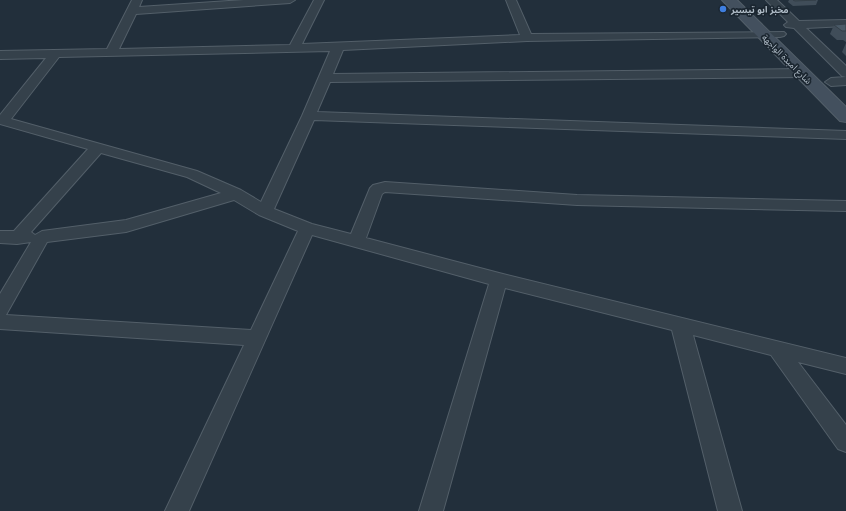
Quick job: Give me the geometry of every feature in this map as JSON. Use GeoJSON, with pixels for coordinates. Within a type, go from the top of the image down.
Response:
{"type":"FeatureCollection","features":[{"type":"Feature","properties":{"kind":"main road","name":"شارع امبدة الواجهة"},"geometry":{"type":"LineString","coordinates":[[729,0],[771,31],[831,82],[846,98]]}},
{"type":"Feature","properties":{"kind":"main road","name":"شارع امبدة الواجهة"},"geometry":{"type":"LineString","coordinates":[[746,0],[771,31],[802,74],[846,117]]}},
{"type":"Feature","properties":{"kind":"street"},"geometry":{"type":"LineString","coordinates":[[111,53],[138,0]]}},
{"type":"Feature","properties":{"kind":"street"},"geometry":{"type":"LineString","coordinates":[[132,11],[290,0]]}},
{"type":"Feature","properties":{"kind":"street"},"geometry":{"type":"LineString","coordinates":[[294,48],[319,0]]}},
{"type":"Feature","properties":{"kind":"street"},"geometry":{"type":"LineString","coordinates":[[511,0],[527,38]]}},
{"type":"Feature","properties":{"kind":"street"},"geometry":{"type":"LineString","coordinates":[[771,0],[846,73]]}},
{"type":"Feature","properties":{"kind":"street"},"geometry":{"type":"LineString","coordinates":[[0,55],[338,47],[527,38],[771,31],[797,25],[846,23]]}},
{"type":"Feature","properties":{"kind":"street"},"geometry":{"type":"LineString","coordinates":[[265,211],[326,78],[338,47]]}},
{"type":"Feature","properties":{"kind":"street"},"geometry":{"type":"LineString","coordinates":[[55,54],[1,120],[192,174],[236,194],[265,211],[307,228],[499,280],[846,366]]}},
{"type":"Feature","properties":{"kind":"street"},"geometry":{"type":"LineString","coordinates":[[326,78],[802,74]]}},
{"type":"Feature","properties":{"kind":"street"},"geometry":{"type":"LineString","coordinates":[[831,82],[846,81]]}},
{"type":"Feature","properties":{"kind":"street"},"geometry":{"type":"LineString","coordinates":[[309,116],[846,135]]}},
{"type":"Feature","properties":{"kind":"street"},"geometry":{"type":"LineString","coordinates":[[17,238],[98,147]]}},
{"type":"Feature","properties":{"kind":"street"},"geometry":{"type":"LineString","coordinates":[[356,242],[375,192],[378,189],[386,187],[577,200],[846,206]]}},
{"type":"Feature","properties":{"kind":"street"},"geometry":{"type":"LineString","coordinates":[[0,237],[42,237],[126,226],[236,194]]}},
{"type":"Feature","properties":{"kind":"street"},"geometry":{"type":"LineString","coordinates":[[177,511],[307,228]]}},
{"type":"Feature","properties":{"kind":"street"},"geometry":{"type":"LineString","coordinates":[[0,310],[42,237]]}},
{"type":"Feature","properties":{"kind":"street"},"geometry":{"type":"LineString","coordinates":[[431,511],[499,280]]}},
{"type":"Feature","properties":{"kind":"street"},"geometry":{"type":"LineString","coordinates":[[0,322],[256,338]]}},
{"type":"Feature","properties":{"kind":"street"},"geometry":{"type":"LineString","coordinates":[[680,324],[730,511]]}},
{"type":"Feature","properties":{"kind":"street"},"geometry":{"type":"LineString","coordinates":[[777,349],[846,442]]}},
{"type":"Feature","properties":{"kind":"building"},"geometry":{"type":"Polygon","coordinates":[[[793,0],[816,0],[795,1],[793,0]]]}},
{"type":"Feature","properties":{"kind":"building"},"geometry":{"type":"Polygon","coordinates":[[[846,24],[846,31],[842,31],[834,25],[846,24]]]}},
{"type":"Feature","properties":{"kind":"place","name":"مخبز ابو تيسير"},"geometry":{"type":"Point","coordinates":[723,9]}}]}
